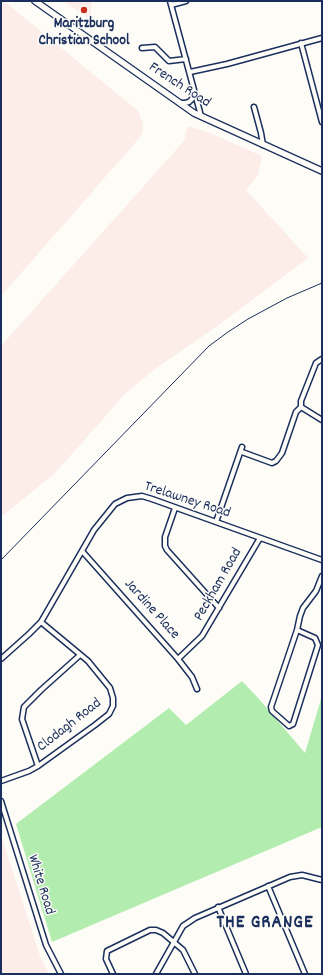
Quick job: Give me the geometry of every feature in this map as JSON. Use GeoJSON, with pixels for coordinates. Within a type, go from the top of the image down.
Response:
{"type":"FeatureCollection","features":[{"type":"Feature","properties":{"kind":"street","name":"French Road"},"geometry":{"type":"LineString","coordinates":[[35,1],[179,103],[201,116],[322,171]]}},
{"type":"Feature","properties":{"kind":"street"},"geometry":{"type":"LineString","coordinates":[[186,1],[171,3],[201,116]]}},
{"type":"Feature","properties":{"kind":"street"},"geometry":{"type":"LineString","coordinates":[[190,72],[227,64],[322,38]]}},
{"type":"Feature","properties":{"kind":"street"},"geometry":{"type":"LineString","coordinates":[[301,43],[320,103],[322,122]]}},
{"type":"Feature","properties":{"kind":"street"},"geometry":{"type":"LineString","coordinates":[[142,48],[155,47],[170,61],[186,59]]}},
{"type":"Feature","properties":{"kind":"street"},"geometry":{"type":"LineString","coordinates":[[179,103],[189,102],[192,99],[194,90]]}},
{"type":"Feature","properties":{"kind":"street"},"geometry":{"type":"LineString","coordinates":[[254,107],[262,132],[263,145]]}},
{"type":"Feature","properties":{"kind":"street"},"geometry":{"type":"LineString","coordinates":[[216,522],[242,449],[272,463],[276,461],[282,453],[296,412],[301,407],[301,401],[316,363],[321,360]]}},
{"type":"Feature","properties":{"kind":"street"},"geometry":{"type":"LineString","coordinates":[[301,407],[322,420]]}},
{"type":"Feature","properties":{"kind":"street","name":"Trelawney Road"},"geometry":{"type":"LineString","coordinates":[[1,659],[41,622],[82,551],[108,511],[120,501],[135,496],[142,496],[322,560]]}},
{"type":"Feature","properties":{"kind":"street"},"geometry":{"type":"LineString","coordinates":[[175,508],[165,537],[165,546],[219,608]]}},
{"type":"Feature","properties":{"kind":"street","name":"Peckham Road"},"geometry":{"type":"LineString","coordinates":[[178,659],[202,636],[260,538]]}},
{"type":"Feature","properties":{"kind":"street","name":"Jardine Place"},"geometry":{"type":"LineString","coordinates":[[82,551],[178,659],[192,677],[197,689]]}},
{"type":"Feature","properties":{"kind":"street"},"geometry":{"type":"LineString","coordinates":[[297,630],[315,638],[318,645],[293,724],[289,726],[272,711],[271,707],[303,608],[316,591],[322,576]]}},
{"type":"Feature","properties":{"kind":"street","name":"Clodagh Road"},"geometry":{"type":"LineString","coordinates":[[1,781],[29,771],[38,766],[95,725],[112,710],[113,698],[110,688],[88,662],[41,622]]}},
{"type":"Feature","properties":{"kind":"street"},"geometry":{"type":"LineString","coordinates":[[38,766],[22,719],[24,707],[80,655]]}},
{"type":"Feature","properties":{"kind":"street","name":"White Road"},"geometry":{"type":"LineString","coordinates":[[1,802],[46,945],[61,974]]}},
{"type":"Feature","properties":{"kind":"street"},"geometry":{"type":"LineString","coordinates":[[156,974],[173,942],[183,926],[188,922],[218,907],[290,877],[298,875],[322,880]]}},
{"type":"Feature","properties":{"kind":"street"},"geometry":{"type":"LineString","coordinates":[[268,886],[305,974]]}},
{"type":"Feature","properties":{"kind":"street"},"geometry":{"type":"LineString","coordinates":[[218,907],[246,974]]}},
{"type":"Feature","properties":{"kind":"street"},"geometry":{"type":"LineString","coordinates":[[113,974],[107,964],[107,951],[150,930],[156,930],[163,933],[179,946],[185,953],[195,974]]}},
{"type":"Feature","properties":{"kind":"shaded area"},"geometry":{"type":"Polygon","coordinates":[[[1,1],[4,1],[138,111],[143,123],[143,132],[1,296],[1,1]]]}},
{"type":"Feature","properties":{"kind":"shaded area","name":"Maritzburg Christian School"},"geometry":{"type":"Polygon","coordinates":[[[63,1],[92,1],[90,19],[63,1]]]}},
{"type":"Feature","properties":{"kind":"shaded area"},"geometry":{"type":"Polygon","coordinates":[[[188,126],[210,133],[262,156],[258,175],[246,190],[308,258],[220,324],[155,369],[125,394],[54,474],[1,517],[1,346],[184,141],[188,126]]]}},
{"type":"Feature","properties":{"kind":"shaded area"},"geometry":{"type":"Polygon","coordinates":[[[1,835],[41,959],[49,974],[1,974],[1,835]]]}},
{"type":"Feature","properties":{"kind":"green space"},"geometry":{"type":"Polygon","coordinates":[[[242,681],[305,753],[322,699],[322,827],[52,942],[16,824],[169,708],[186,725],[242,681]]]}},
{"type":"Feature","properties":{"kind":"railway"},"geometry":{"type":"LineString","coordinates":[[1,560],[209,346],[248,319],[287,298],[322,283]]}},
{"type":"Feature","properties":{"kind":"place","name":"Maritzburg Christian School"},"geometry":{"type":"Point","coordinates":[84,10]}},
{"type":"Feature","properties":{"kind":"district","name":"THE GRANGE"},"geometry":{"type":"Point","coordinates":[265,924]}}]}
